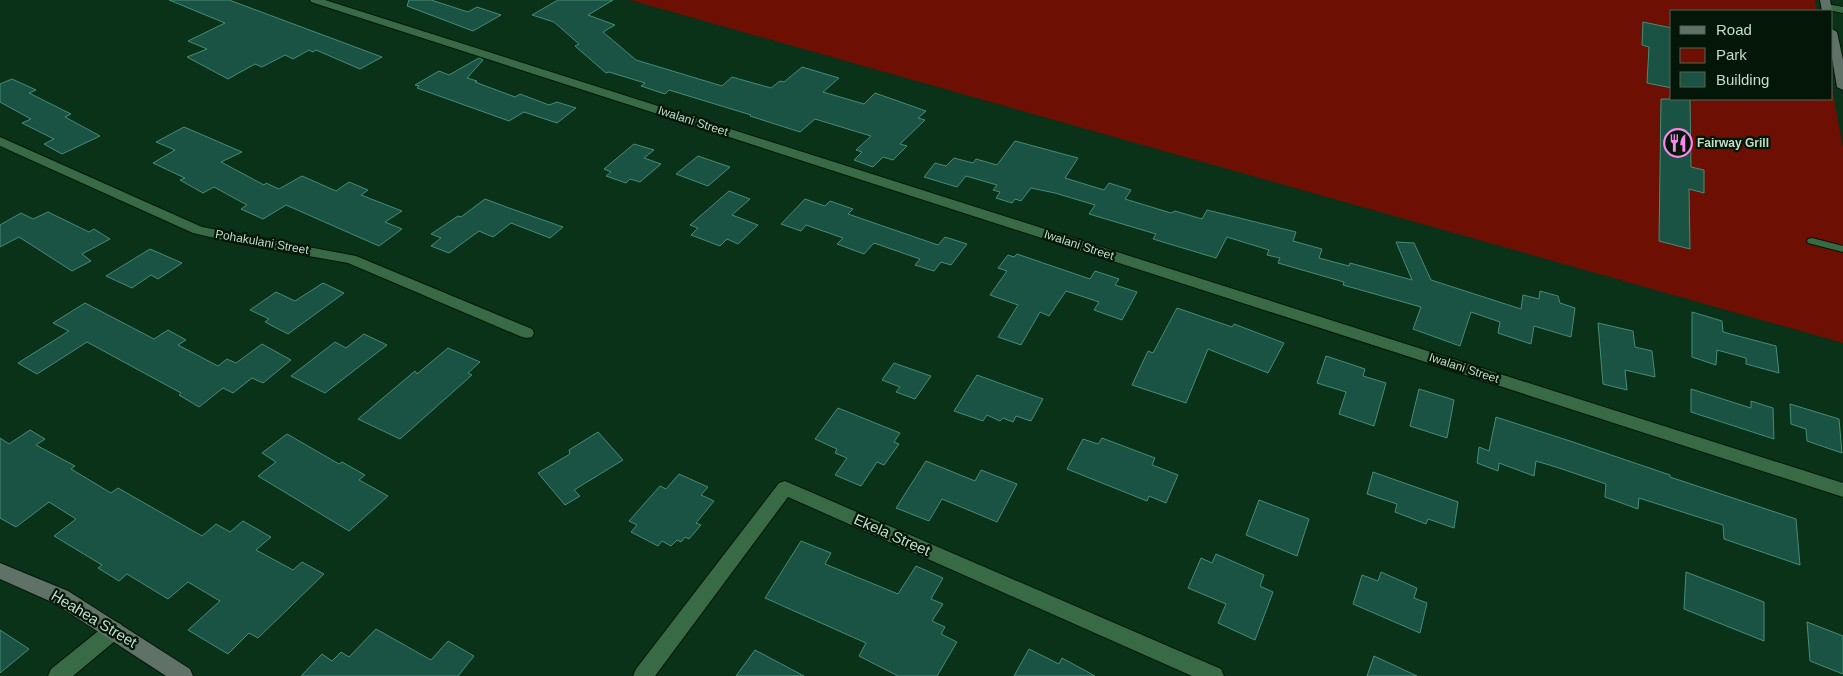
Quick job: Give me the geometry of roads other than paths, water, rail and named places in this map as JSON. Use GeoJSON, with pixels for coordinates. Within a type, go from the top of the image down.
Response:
{"type":"FeatureCollection","features":[{"type":"Feature","properties":{"kind":"street","name":"Iwalani Street"},"geometry":{"type":"LineString","coordinates":[[314,0],[1843,490]]}},
{"type":"Feature","properties":{"kind":"street"},"geometry":{"type":"LineString","coordinates":[[1826,6],[1843,10]]}},
{"type":"Feature","properties":{"kind":"street"},"geometry":{"type":"LineString","coordinates":[[1834,50],[1843,87]]}},
{"type":"Feature","properties":{"kind":"street","name":"Pohakulani Street"},"geometry":{"type":"LineString","coordinates":[[0,141],[198,230],[230,238],[322,253],[351,260],[527,333]]}},
{"type":"Feature","properties":{"kind":"street","name":"Ekela Street"},"geometry":{"type":"LineString","coordinates":[[643,676],[785,488],[1214,676]]}},
{"type":"Feature","properties":{"kind":"street","name":"Heahea Street"},"geometry":{"type":"LineString","coordinates":[[0,571],[61,597],[183,676]]}},
{"type":"Feature","properties":{"kind":"street"},"geometry":{"type":"LineString","coordinates":[[58,676],[114,630]]}},
{"type":"Feature","properties":{"kind":"lane"},"geometry":{"type":"LineString","coordinates":[[1812,241],[1843,249]]}},
{"type":"Feature","properties":{"kind":"place","name":"Fairway Grill"},"geometry":{"type":"Point","coordinates":[1678,143]}}]}
